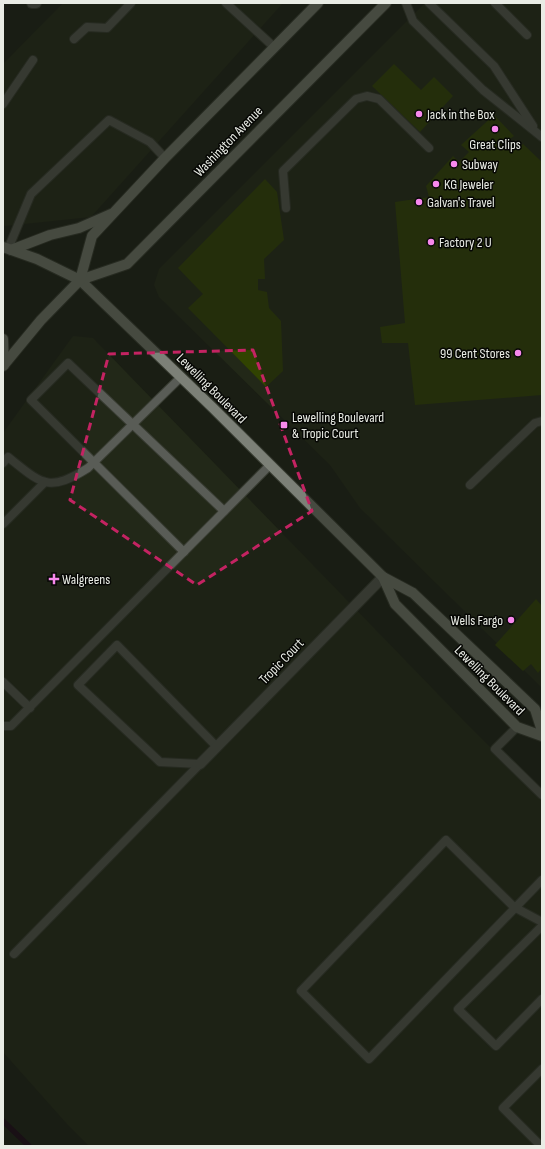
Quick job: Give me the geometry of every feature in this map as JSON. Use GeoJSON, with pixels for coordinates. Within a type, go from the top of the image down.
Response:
{"type":"FeatureCollection","features":[{"type":"Feature","properties":{"kind":"main road","name":"Washington Avenue"},"geometry":{"type":"LineString","coordinates":[[80,280],[92,236],[165,158],[318,3]]}},
{"type":"Feature","properties":{"kind":"main road","name":"Washington Avenue"},"geometry":{"type":"LineString","coordinates":[[4,366],[41,320],[80,280],[127,264],[386,3]]}},
{"type":"Feature","properties":{"kind":"main road"},"geometry":{"type":"LineString","coordinates":[[8,248],[79,228],[116,211]]}},
{"type":"Feature","properties":{"kind":"main road","name":"Lewelling Boulevard"},"geometry":{"type":"LineString","coordinates":[[8,248],[37,259],[80,280],[181,377],[383,577],[413,593],[535,709],[542,731]]}},
{"type":"Feature","properties":{"kind":"main road"},"geometry":{"type":"LineString","coordinates":[[3,339],[4,366]]}},
{"type":"Feature","properties":{"kind":"main road","name":"Lewelling Boulevard"},"geometry":{"type":"LineString","coordinates":[[383,577],[395,604],[518,727],[542,736]]}},
{"type":"Feature","properties":{"kind":"street","name":"Tropic Court"},"geometry":{"type":"LineString","coordinates":[[200,764],[383,577]]}},
{"type":"Feature","properties":{"kind":"lane"},"geometry":{"type":"LineString","coordinates":[[74,39],[87,27],[107,28],[131,3]]}},
{"type":"Feature","properties":{"kind":"lane"},"geometry":{"type":"LineString","coordinates":[[226,3],[274,47]]}},
{"type":"Feature","properties":{"kind":"lane"},"geometry":{"type":"LineString","coordinates":[[406,3],[413,21],[418,26],[483,90],[539,135]]}},
{"type":"Feature","properties":{"kind":"lane"},"geometry":{"type":"LineString","coordinates":[[429,3],[494,66],[539,135]]}},
{"type":"Feature","properties":{"kind":"lane"},"geometry":{"type":"LineString","coordinates":[[496,3],[527,34]]}},
{"type":"Feature","properties":{"kind":"lane"},"geometry":{"type":"LineString","coordinates":[[3,104],[33,60]]}},
{"type":"Feature","properties":{"kind":"lane"},"geometry":{"type":"LineString","coordinates":[[286,208],[283,171],[356,98],[367,96],[379,99],[429,148]]}},
{"type":"Feature","properties":{"kind":"lane"},"geometry":{"type":"LineString","coordinates":[[8,248],[31,194],[109,120],[150,142],[165,158]]}},
{"type":"Feature","properties":{"kind":"lane"},"geometry":{"type":"LineString","coordinates":[[184,552],[93,463],[32,400],[68,363],[224,511]]}},
{"type":"Feature","properties":{"kind":"lane"},"geometry":{"type":"LineString","coordinates":[[3,463],[8,457],[36,479],[52,484],[70,479],[93,463],[181,377]]}},
{"type":"Feature","properties":{"kind":"lane"},"geometry":{"type":"LineString","coordinates":[[470,485],[535,423],[542,421]]}},
{"type":"Feature","properties":{"kind":"lane"},"geometry":{"type":"LineString","coordinates":[[7,726],[30,708],[270,465]]}},
{"type":"Feature","properties":{"kind":"lane"},"geometry":{"type":"LineString","coordinates":[[3,524],[45,482]]}},
{"type":"Feature","properties":{"kind":"lane"},"geometry":{"type":"LineString","coordinates":[[200,764],[160,762],[78,685],[117,646],[217,747]]}},
{"type":"Feature","properties":{"kind":"lane"},"geometry":{"type":"LineString","coordinates":[[3,682],[30,708]]}},
{"type":"Feature","properties":{"kind":"lane"},"geometry":{"type":"LineString","coordinates":[[518,727],[495,749],[542,795]]}},
{"type":"Feature","properties":{"kind":"lane"},"geometry":{"type":"LineString","coordinates":[[14,954],[200,764]]}},
{"type":"Feature","properties":{"kind":"lane"},"geometry":{"type":"LineString","coordinates":[[542,880],[514,907],[369,1059],[301,991],[446,840],[514,907],[542,922]]}},
{"type":"Feature","properties":{"kind":"lane"},"geometry":{"type":"LineString","coordinates":[[542,926],[458,1009],[496,1046],[542,999]]}},
{"type":"Feature","properties":{"kind":"lane"},"geometry":{"type":"LineString","coordinates":[[541,1071],[502,1108],[541,1146]]}},
{"type":"Feature","properties":{"kind":"highlighted area"},"geometry":{"type":"Polygon","coordinates":[[[253,350],[312,511],[197,585],[70,500],[109,354],[253,350]]]}},
{"type":"Feature","properties":{"kind":"shaded area"},"geometry":{"type":"Polygon","coordinates":[[[63,3],[283,3],[91,217],[5,226],[3,225],[3,64],[63,3]]]}},
{"type":"Feature","properties":{"kind":"shaded area"},"geometry":{"type":"Polygon","coordinates":[[[425,3],[542,3],[542,688],[360,508],[330,465],[159,297],[154,285],[159,269],[425,3]]]}},
{"type":"Feature","properties":{"kind":"shaded area"},"geometry":{"type":"Polygon","coordinates":[[[73,336],[93,338],[466,723],[542,799],[542,1146],[89,1146],[67,1124],[3,1052],[3,433],[73,336]]]}},
{"type":"Feature","properties":{"kind":"building","name":"Jack in the Box"},"geometry":{"type":"Polygon","coordinates":[[[394,64],[421,90],[434,77],[453,96],[420,132],[372,86],[394,64]]]}},
{"type":"Feature","properties":{"kind":"building"},"geometry":{"type":"Polygon","coordinates":[[[494,115],[514,136],[507,141],[516,150],[523,144],[542,162],[542,395],[415,405],[408,343],[382,343],[380,327],[405,323],[395,202],[429,197],[426,186],[453,156],[459,162],[469,152],[461,145],[494,115]]]}},
{"type":"Feature","properties":{"kind":"building"},"geometry":{"type":"Polygon","coordinates":[[[265,179],[277,192],[284,240],[264,259],[265,279],[258,279],[258,290],[267,292],[269,308],[281,321],[283,371],[266,387],[188,308],[203,294],[178,268],[265,179]]]}},
{"type":"Feature","properties":{"kind":"building"},"geometry":{"type":"Polygon","coordinates":[[[536,599],[542,606],[542,668],[538,673],[531,664],[523,671],[495,645],[536,599]]]}},
{"type":"Feature","properties":{"kind":"waterway"},"geometry":{"type":"LineString","coordinates":[[3,1121],[29,1146]]}},
{"type":"Feature","properties":{"kind":"place","name":"Jack in the Box"},"geometry":{"type":"Point","coordinates":[419,114]}},
{"type":"Feature","properties":{"kind":"place","name":"Great Clips"},"geometry":{"type":"Point","coordinates":[495,129]}},
{"type":"Feature","properties":{"kind":"place","name":"Subway"},"geometry":{"type":"Point","coordinates":[454,164]}},
{"type":"Feature","properties":{"kind":"place","name":"KG Jeweler"},"geometry":{"type":"Point","coordinates":[436,184]}},
{"type":"Feature","properties":{"kind":"place","name":"Galvan's Travel"},"geometry":{"type":"Point","coordinates":[419,202]}},
{"type":"Feature","properties":{"kind":"place","name":"Factory 2 U"},"geometry":{"type":"Point","coordinates":[431,242]}},
{"type":"Feature","properties":{"kind":"place","name":"99 Cent Stores"},"geometry":{"type":"Point","coordinates":[518,353]}},
{"type":"Feature","properties":{"kind":"place","name":"Lewelling Boulevard & Tropic Court"},"geometry":{"type":"Point","coordinates":[284,425]}},
{"type":"Feature","properties":{"kind":"place","name":"Walgreens"},"geometry":{"type":"Point","coordinates":[54,579]}},
{"type":"Feature","properties":{"kind":"place","name":"Wells Fargo"},"geometry":{"type":"Point","coordinates":[511,620]}}]}
